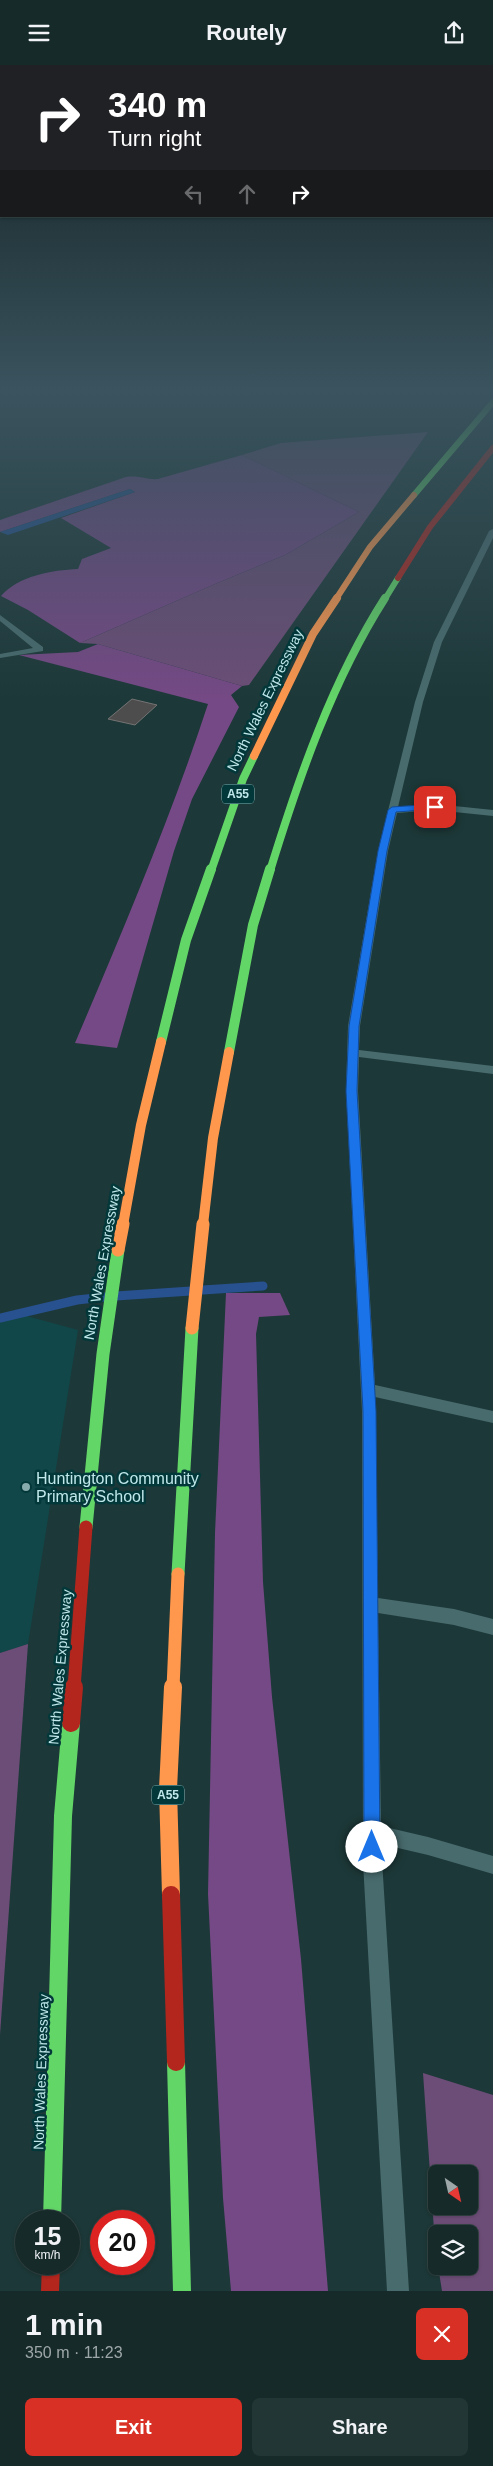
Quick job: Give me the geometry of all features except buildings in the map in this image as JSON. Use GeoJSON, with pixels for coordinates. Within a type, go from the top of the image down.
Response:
{"type":"FeatureCollection","features":[{"type":"Feature","properties":{"kind":"highway","name":"North Wales Expressway"},"geometry":{"type":"LineString","coordinates":[[52,2210],[63,1816],[98,1382],[107,1311],[120,1250],[141,1125],[186,940],[243,779],[313,634],[370,547],[415,494]]}},
{"type":"Feature","properties":{"kind":"highway","name":"A55"},"geometry":{"type":"LineString","coordinates":[[182,2291],[168,1789],[188,1369],[213,1139],[253,925],[298,781],[361,636],[430,527],[456,494]]}},
{"type":"Feature","properties":{"kind":"highway"},"geometry":{"type":"LineString","coordinates":[[50,2291],[51,2275]]}},
{"type":"Feature","properties":{"kind":"lane"},"geometry":{"type":"LineString","coordinates":[[398,2291],[372,1862],[368,1389],[352,1091],[354,1026],[383,851],[419,703],[438,642],[493,531]]}},
{"type":"Feature","properties":{"kind":"lane"},"geometry":{"type":"LineString","coordinates":[[0,617],[40,649],[0,656]]}},
{"type":"Feature","properties":{"kind":"lane"},"geometry":{"type":"LineString","coordinates":[[392,810],[435,807],[493,813]]}},
{"type":"Feature","properties":{"kind":"lane"},"geometry":{"type":"LineString","coordinates":[[353,1053],[493,1070]]}},
{"type":"Feature","properties":{"kind":"lane"},"geometry":{"type":"LineString","coordinates":[[368,1389],[493,1417]]}},
{"type":"Feature","properties":{"kind":"lane"},"geometry":{"type":"LineString","coordinates":[[371,1604],[454,1617],[493,1627]]}},
{"type":"Feature","properties":{"kind":"lane"},"geometry":{"type":"LineString","coordinates":[[372,1833],[428,1846],[493,1865]]}},
{"type":"Feature","properties":{"kind":"shaded area"},"geometry":{"type":"Polygon","coordinates":[[[77,494],[115,494],[0,532],[0,520],[77,494]]]}},
{"type":"Feature","properties":{"kind":"shaded area"},"geometry":{"type":"Polygon","coordinates":[[[130,494],[322,494],[359,512],[285,555],[80,643],[28,610],[1,596],[17,583],[36,575],[78,569],[82,559],[111,548],[61,518],[130,494]]]}},
{"type":"Feature","properties":{"kind":"shaded area"},"geometry":{"type":"Polygon","coordinates":[[[322,494],[384,494],[249,685],[242,686],[98,644],[80,643],[285,555],[359,512],[322,494]]]}},
{"type":"Feature","properties":{"kind":"shaded area"},"geometry":{"type":"Polygon","coordinates":[[[98,644],[242,686],[231,695],[239,707],[192,799],[174,851],[117,1048],[75,1043],[162,833],[208,704],[19,655],[78,652],[98,644]]]}},
{"type":"Feature","properties":{"kind":"shaded area"},"geometry":{"type":"Polygon","coordinates":[[[226,1293],[280,1293],[290,1315],[259,1317],[256,1334],[263,1582],[272,1697],[301,1959],[328,2291],[231,2291],[223,2198],[208,1894],[215,1533],[226,1293]]]}},
{"type":"Feature","properties":{"kind":"shaded area","name":"Huntington Community Primary School"},"geometry":{"type":"Polygon","coordinates":[[[23,1315],[78,1330],[28,1644],[0,1653],[0,1318],[23,1315]]]}},
{"type":"Feature","properties":{"kind":"shaded area"},"geometry":{"type":"Polygon","coordinates":[[[28,1644],[0,2035],[0,1653],[28,1644]]]}},
{"type":"Feature","properties":{"kind":"shaded area"},"geometry":{"type":"Polygon","coordinates":[[[423,2073],[493,2095],[493,2291],[442,2291],[439,2275],[478,2275],[478,2225],[434,2225],[433,2215],[478,2215],[478,2165],[429,2165],[423,2073]]]}},
{"type":"Feature","properties":{"kind":"water"},"geometry":{"type":"Polygon","coordinates":[[[115,494],[129,494],[8,535],[0,532],[115,494]]]}},
{"type":"Feature","properties":{"kind":"waterway"},"geometry":{"type":"LineString","coordinates":[[203,1290],[263,1286]]}},
{"type":"Feature","properties":{"kind":"waterway"},"geometry":{"type":"LineString","coordinates":[[116,1296],[191,1291]]}},
{"type":"Feature","properties":{"kind":"waterway"},"geometry":{"type":"LineString","coordinates":[[0,1318],[77,1300],[104,1297]]}},
{"type":"Feature","properties":{"kind":"traffic: fast"},"geometry":{"type":"LineString","coordinates":[[229,1052],[253,925],[298,781],[361,636],[398,578]]}},
{"type":"Feature","properties":{"kind":"traffic: fast"},"geometry":{"type":"LineString","coordinates":[[161,1042],[186,940],[243,779],[254,756]]}},
{"type":"Feature","properties":{"kind":"traffic: fast"},"geometry":{"type":"LineString","coordinates":[[86,1527],[95,1423],[118,1250]]}},
{"type":"Feature","properties":{"kind":"traffic: fast"},"geometry":{"type":"LineString","coordinates":[[178,1574],[192,1328]]}},
{"type":"Feature","properties":{"kind":"traffic: fast"},"geometry":{"type":"LineString","coordinates":[[52,2210],[63,1816],[71,1723]]}},
{"type":"Feature","properties":{"kind":"traffic: fast"},"geometry":{"type":"LineString","coordinates":[[176,2062],[182,2291]]}},
{"type":"Feature","properties":{"kind":"traffic: slow"},"geometry":{"type":"LineString","coordinates":[[254,756],[313,634],[370,547],[414,495]]}},
{"type":"Feature","properties":{"kind":"traffic: slow"},"geometry":{"type":"LineString","coordinates":[[118,1250],[141,1125],[161,1042]]}},
{"type":"Feature","properties":{"kind":"traffic: slow"},"geometry":{"type":"LineString","coordinates":[[192,1328],[213,1138],[229,1052]]}},
{"type":"Feature","properties":{"kind":"traffic: slow"},"geometry":{"type":"LineString","coordinates":[[171,1895],[168,1789],[178,1574]]}},
{"type":"Feature","properties":{"kind":"traffic: jam"},"geometry":{"type":"LineString","coordinates":[[398,578],[430,527],[456,494]]}},
{"type":"Feature","properties":{"kind":"traffic: jam"},"geometry":{"type":"LineString","coordinates":[[71,1723],[86,1527]]}},
{"type":"Feature","properties":{"kind":"traffic: jam"},"geometry":{"type":"LineString","coordinates":[[171,1895],[176,2062]]}},
{"type":"Feature","properties":{"kind":"traffic: jam"},"geometry":{"type":"LineString","coordinates":[[50,2291],[51,2275]]}},
{"type":"Feature","properties":{"kind":"place","name":"Huntington Community Primary School"},"geometry":{"type":"Point","coordinates":[26,1487]}},
{"type":"Feature","properties":{"kind":"route"},"geometry":{"type":"LineString","coordinates":[[372,1847],[369,1411],[352,1091],[354,1026],[383,851],[392,810],[435,807]]}}]}
